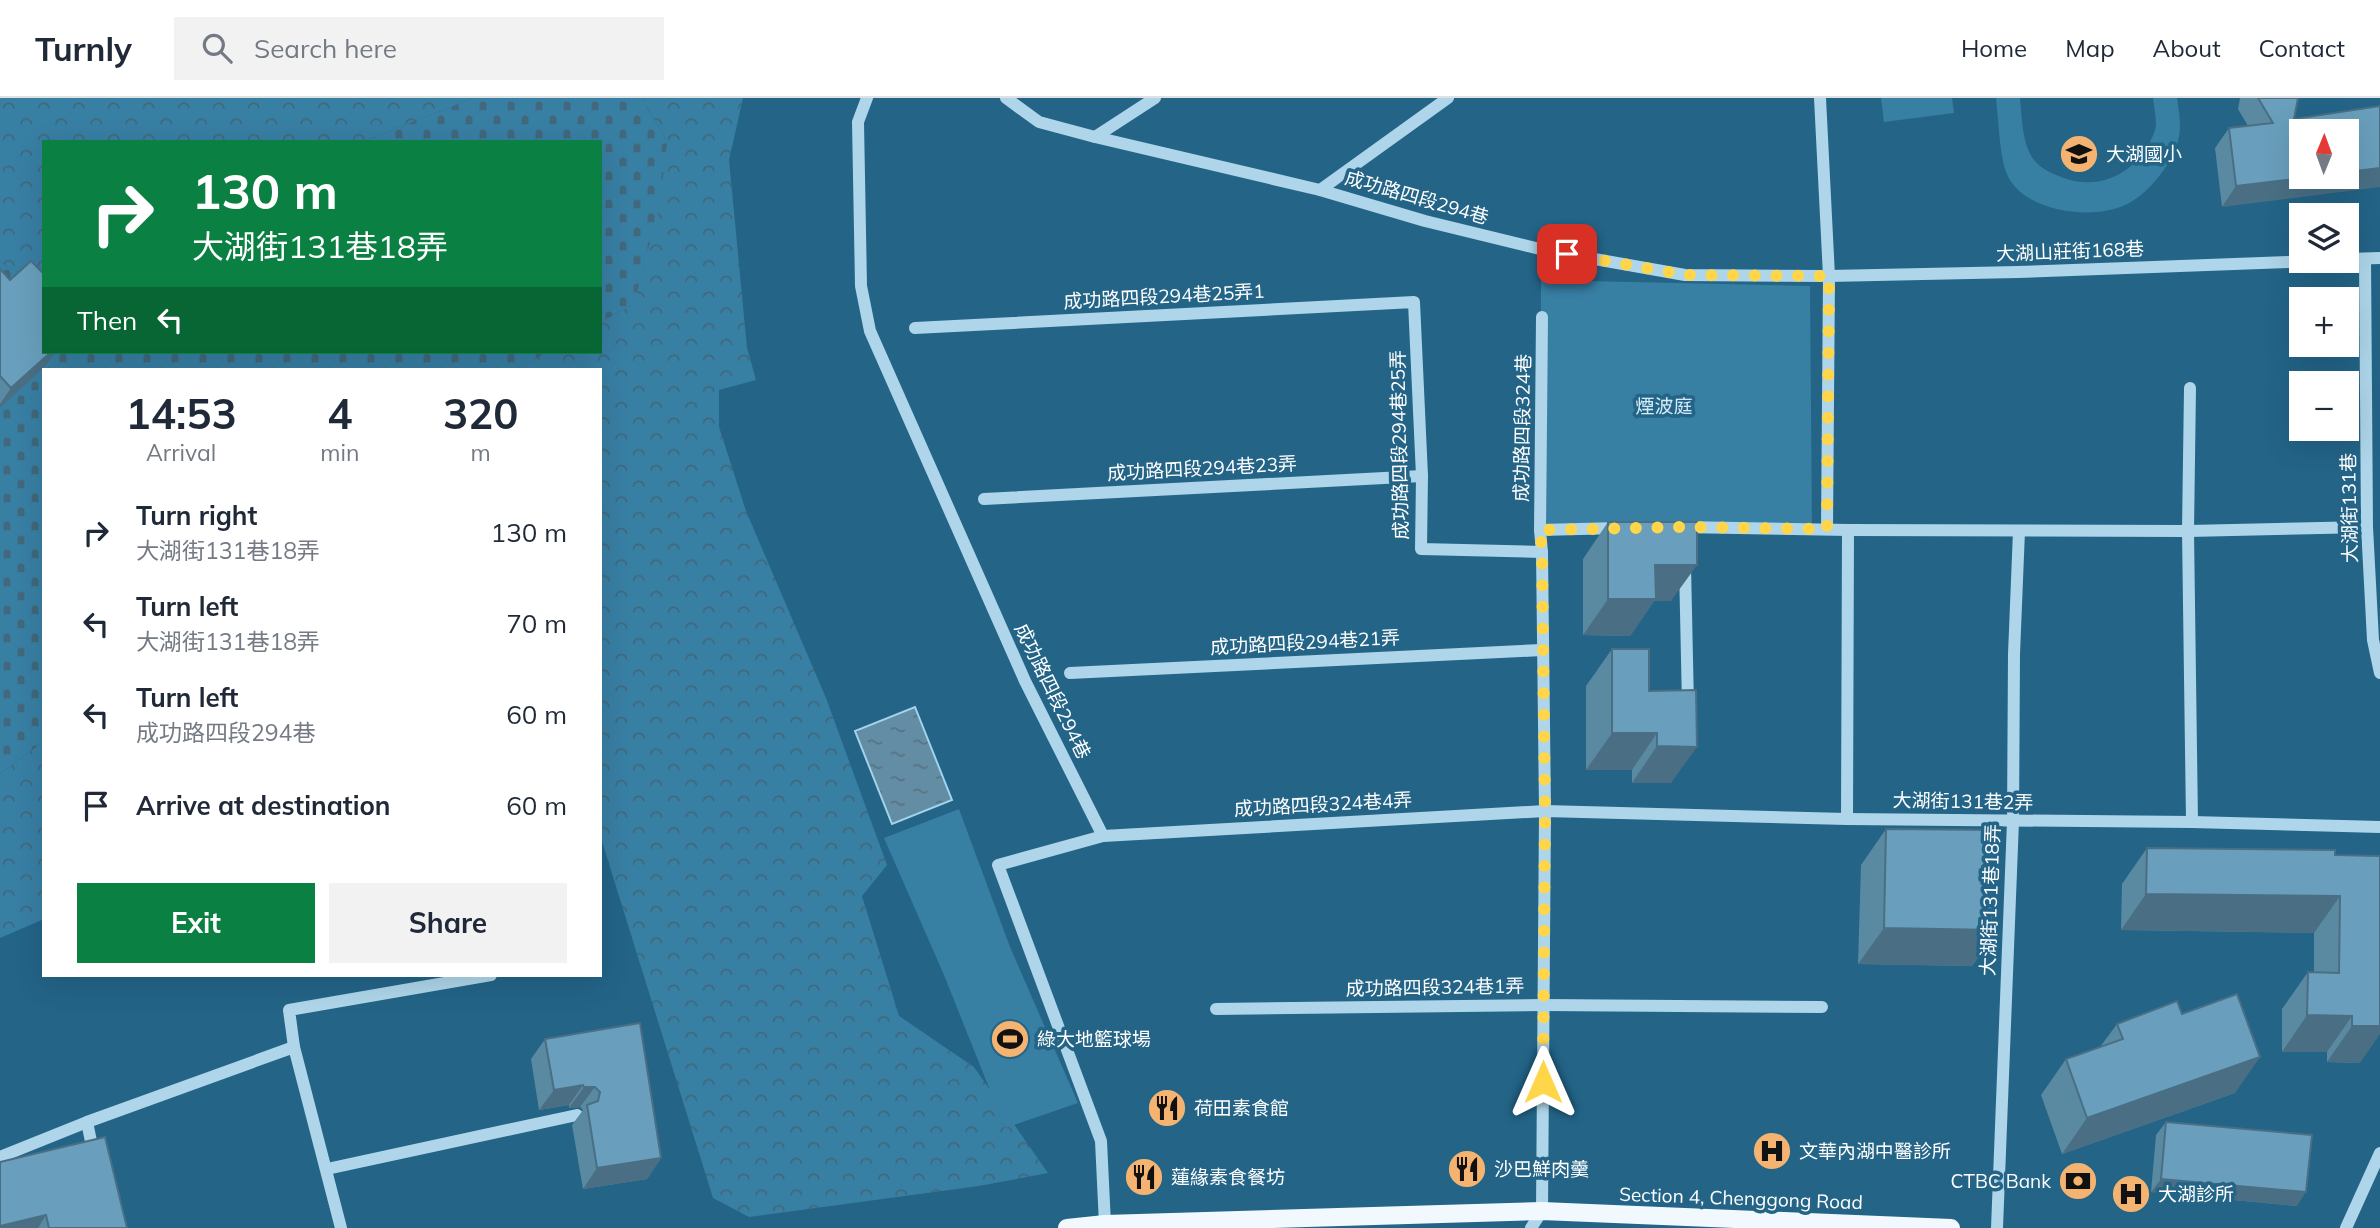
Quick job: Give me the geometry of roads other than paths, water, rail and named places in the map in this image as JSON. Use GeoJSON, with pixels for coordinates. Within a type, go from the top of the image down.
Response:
{"type":"FeatureCollection","features":[{"type":"Feature","properties":{"kind":"main road","name":"Section 4, Chenggong Road"},"geometry":{"type":"LineString","coordinates":[[1067,1228],[1105,1224],[1542,1211],[1951,1228]]}},
{"type":"Feature","properties":{"kind":"street","name":"成功路四段294巷"},"geometry":{"type":"LineString","coordinates":[[867,98],[858,122],[861,286],[870,331],[1025,681],[1103,836]]}},
{"type":"Feature","properties":{"kind":"street","name":"成功路四段294巷"},"geometry":{"type":"LineString","coordinates":[[1006,98],[1039,121],[1095,137],[1320,190],[1425,221],[1544,250],[1685,275],[1829,276]]}},
{"type":"Feature","properties":{"kind":"street"},"geometry":{"type":"LineString","coordinates":[[1095,137],[1155,98]]}},
{"type":"Feature","properties":{"kind":"street"},"geometry":{"type":"LineString","coordinates":[[1320,190],[1448,98]]}},
{"type":"Feature","properties":{"kind":"street"},"geometry":{"type":"LineString","coordinates":[[1820,98],[1829,276],[1827,529]]}},
{"type":"Feature","properties":{"kind":"street"},"geometry":{"type":"LineString","coordinates":[[2359,259],[2380,258]]}},
{"type":"Feature","properties":{"kind":"street","name":"大湖街131巷"},"geometry":{"type":"LineString","coordinates":[[2365,259],[2367,527],[2373,640],[2380,673]]}},
{"type":"Feature","properties":{"kind":"street","name":"大湖山莊街168巷"},"geometry":{"type":"LineString","coordinates":[[1829,276],[2289,262]]}},
{"type":"Feature","properties":{"kind":"street","name":"成功路四段294巷25弄1"},"geometry":{"type":"LineString","coordinates":[[915,328],[1414,302]]}},
{"type":"Feature","properties":{"kind":"street","name":"成功路四段294巷25弄"},"geometry":{"type":"LineString","coordinates":[[1414,302],[1422,476],[1421,550],[1542,552]]}},
{"type":"Feature","properties":{"kind":"street","name":"成功路四段324巷"},"geometry":{"type":"LineString","coordinates":[[1542,317],[1540,530],[1545,811],[1542,1211]]}},
{"type":"Feature","properties":{"kind":"street"},"geometry":{"type":"LineString","coordinates":[[2190,388],[2188,531],[2192,822]]}},
{"type":"Feature","properties":{"kind":"street","name":"成功路四段294巷23弄"},"geometry":{"type":"LineString","coordinates":[[984,499],[1422,476]]}},
{"type":"Feature","properties":{"kind":"street"},"geometry":{"type":"LineString","coordinates":[[1688,716],[1685,547],[1678,527],[2188,531],[2367,527]]}},
{"type":"Feature","properties":{"kind":"street"},"geometry":{"type":"LineString","coordinates":[[1540,530],[1632,528]]}},
{"type":"Feature","properties":{"kind":"street"},"geometry":{"type":"LineString","coordinates":[[1847,819],[1848,530]]}},
{"type":"Feature","properties":{"kind":"street","name":"大湖街131巷18弄"},"geometry":{"type":"LineString","coordinates":[[1997,1228],[2013,821],[2014,654],[2019,531]]}},
{"type":"Feature","properties":{"kind":"street","name":"成功路四段294巷21弄"},"geometry":{"type":"LineString","coordinates":[[1070,673],[1542,650]]}},
{"type":"Feature","properties":{"kind":"street","name":"成功路四段324巷4弄"},"geometry":{"type":"LineString","coordinates":[[1103,836],[1545,811]]}},
{"type":"Feature","properties":{"kind":"street","name":"大湖街131巷2弄"},"geometry":{"type":"LineString","coordinates":[[1545,811],[1847,819],[2192,822],[2380,827]]}},
{"type":"Feature","properties":{"kind":"street"},"geometry":{"type":"LineString","coordinates":[[1103,836],[998,866],[1101,1141],[1105,1224]]}},
{"type":"Feature","properties":{"kind":"street"},"geometry":{"type":"LineString","coordinates":[[341,1228],[294,1047],[289,1010],[479,977]]}},
{"type":"Feature","properties":{"kind":"street","name":"成功路四段324巷1弄"},"geometry":{"type":"LineString","coordinates":[[1216,1009],[1544,1005],[1822,1007]]}},
{"type":"Feature","properties":{"kind":"street"},"geometry":{"type":"LineString","coordinates":[[0,1157],[87,1122],[294,1047]]}},
{"type":"Feature","properties":{"kind":"street"},"geometry":{"type":"LineString","coordinates":[[327,1169],[577,1115]]}},
{"type":"Feature","properties":{"kind":"street"},"geometry":{"type":"LineString","coordinates":[[87,1122],[99,1175]]}},
{"type":"Feature","properties":{"kind":"street"},"geometry":{"type":"LineString","coordinates":[[2346,1228],[2380,1153]]}},
{"type":"Feature","properties":{"kind":"street"},"geometry":{"type":"LineString","coordinates":[[1531,1228],[1542,1211]]}},
{"type":"Feature","properties":{"kind":"water"},"geometry":{"type":"Polygon","coordinates":[[[915,707],[952,800],[892,824],[855,731],[915,707]]]}},
{"type":"Feature","properties":{"kind":"place","name":"大湖國小"},"geometry":{"type":"Point","coordinates":[2079,154]}},
{"type":"Feature","properties":{"kind":"place","name":"綠大地籃球場"},"geometry":{"type":"Point","coordinates":[1010,1039]}},
{"type":"Feature","properties":{"kind":"place","name":"荷田素食館"},"geometry":{"type":"Point","coordinates":[1167,1108]}},
{"type":"Feature","properties":{"kind":"place","name":"文華內湖中醫診所"},"geometry":{"type":"Point","coordinates":[1772,1151]}},
{"type":"Feature","properties":{"kind":"place","name":"沙巴鮮肉羹"},"geometry":{"type":"Point","coordinates":[1467,1169]}},
{"type":"Feature","properties":{"kind":"place","name":"蓮緣素食餐坊"},"geometry":{"type":"Point","coordinates":[1144,1177]}},
{"type":"Feature","properties":{"kind":"place","name":"CTBC Bank"},"geometry":{"type":"Point","coordinates":[2078,1181]}},
{"type":"Feature","properties":{"kind":"place","name":"大湖診所"},"geometry":{"type":"Point","coordinates":[2131,1194]}},
{"type":"Feature","properties":{"kind":"park label","name":"煙波庭"},"geometry":{"type":"Point","coordinates":[1664,406]}}]}
